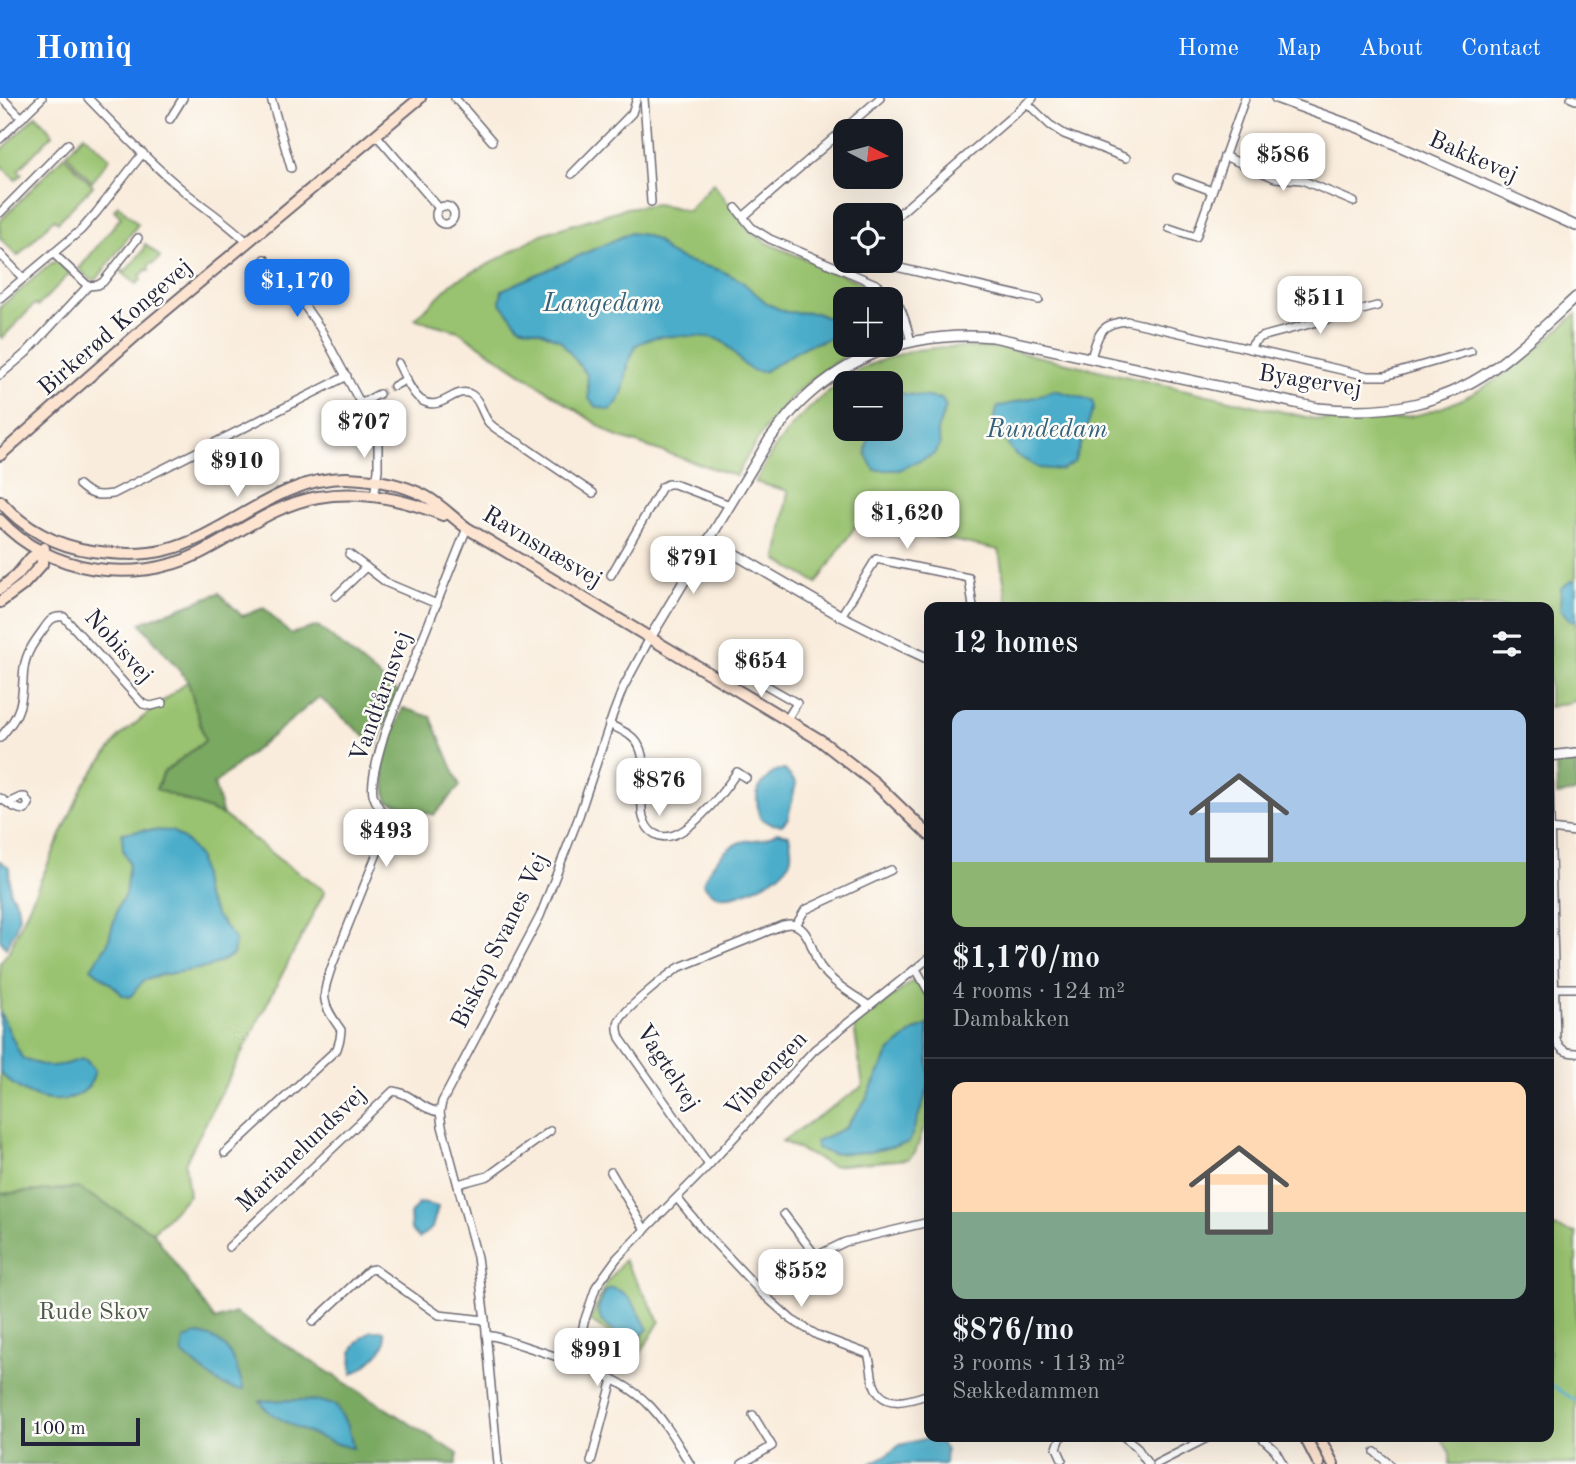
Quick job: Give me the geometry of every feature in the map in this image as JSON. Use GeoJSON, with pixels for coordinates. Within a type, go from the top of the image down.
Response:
{"type":"FeatureCollection","features":[{"type":"Feature","properties":{"kind":"main road","name":"Birkerød Kongevej"},"geometry":{"type":"LineString","coordinates":[[0,455],[142,330],[420,98]]}},
{"type":"Feature","properties":{"kind":"main road","name":"Ravnsnæsvej"},"geometry":{"type":"LineString","coordinates":[[0,501],[26,525],[50,540],[82,550],[140,554],[165,550],[188,542],[289,489],[318,481],[345,478],[377,480],[425,496],[467,528],[820,740],[875,783],[924,830]]}},
{"type":"Feature","properties":{"kind":"main road","name":"Ravnsnæsvej"},"geometry":{"type":"LineString","coordinates":[[0,520],[19,537],[51,556],[83,567],[132,571],[160,567],[196,555],[272,511],[317,497],[354,494],[374,496],[421,506],[455,520]]}},
{"type":"Feature","properties":{"kind":"main road"},"geometry":{"type":"LineString","coordinates":[[0,589],[17,575],[31,558],[42,551],[50,540]]}},
{"type":"Feature","properties":{"kind":"main road"},"geometry":{"type":"LineString","coordinates":[[0,602],[23,585],[42,564],[42,551]]}},
{"type":"Feature","properties":{"kind":"main road"},"geometry":{"type":"LineString","coordinates":[[1308,1442],[1319,1464]]}},
{"type":"Feature","properties":{"kind":"main road"},"geometry":{"type":"LineString","coordinates":[[1322,1442],[1333,1464]]}},
{"type":"Feature","properties":{"kind":"street"},"geometry":{"type":"LineString","coordinates":[[2,98],[22,118]]}},
{"type":"Feature","properties":{"kind":"street"},"geometry":{"type":"LineString","coordinates":[[0,139],[42,98]]}},
{"type":"Feature","properties":{"kind":"street"},"geometry":{"type":"LineString","coordinates":[[88,98],[183,191],[232,226],[247,242]]}},
{"type":"Feature","properties":{"kind":"street"},"geometry":{"type":"LineString","coordinates":[[170,119],[183,98]]}},
{"type":"Feature","properties":{"kind":"street"},"geometry":{"type":"LineString","coordinates":[[271,98],[291,168]]}},
{"type":"Feature","properties":{"kind":"street"},"geometry":{"type":"LineString","coordinates":[[455,98],[492,141]]}},
{"type":"Feature","properties":{"kind":"street"},"geometry":{"type":"LineString","coordinates":[[572,174],[632,113],[642,98]]}},
{"type":"Feature","properties":{"kind":"street"},"geometry":{"type":"LineString","coordinates":[[642,98],[651,202]]}},
{"type":"Feature","properties":{"kind":"street"},"geometry":{"type":"LineString","coordinates":[[743,217],[880,98]]}},
{"type":"Feature","properties":{"kind":"street"},"geometry":{"type":"LineString","coordinates":[[1169,228],[1196,237],[1245,98]]}},
{"type":"Feature","properties":{"kind":"street","name":"Bakkevej"},"geometry":{"type":"LineString","coordinates":[[1276,98],[1359,128],[1576,226]]}},
{"type":"Feature","properties":{"kind":"street"},"geometry":{"type":"LineString","coordinates":[[1571,98],[1576,100]]}},
{"type":"Feature","properties":{"kind":"street"},"geometry":{"type":"LineString","coordinates":[[903,211],[1030,101],[1050,125],[1064,134],[1126,158]]}},
{"type":"Feature","properties":{"kind":"street"},"geometry":{"type":"LineString","coordinates":[[377,136],[439,208]]}},
{"type":"Feature","properties":{"kind":"street"},"geometry":{"type":"LineString","coordinates":[[0,213],[68,144]]}},
{"type":"Feature","properties":{"kind":"street"},"geometry":{"type":"LineString","coordinates":[[0,298],[81,230],[143,153]]}},
{"type":"Feature","properties":{"kind":"street"},"geometry":{"type":"LineString","coordinates":[[1224,156],[1275,178],[1301,180],[1354,202]]}},
{"type":"Feature","properties":{"kind":"street"},"geometry":{"type":"LineString","coordinates":[[1177,178],[1212,191]]}},
{"type":"Feature","properties":{"kind":"street"},"geometry":{"type":"LineString","coordinates":[[736,208],[752,228],[770,239],[833,266]]}},
{"type":"Feature","properties":{"kind":"street"},"geometry":{"type":"LineString","coordinates":[[0,375],[26,353],[88,286],[103,282],[138,238]]}},
{"type":"Feature","properties":{"kind":"street"},"geometry":{"type":"LineString","coordinates":[[53,253],[88,286]]}},
{"type":"Feature","properties":{"kind":"street"},"geometry":{"type":"LineString","coordinates":[[0,254],[23,278]]}},
{"type":"Feature","properties":{"kind":"street"},"geometry":{"type":"LineString","coordinates":[[265,259],[320,328],[362,403],[378,441],[374,496]]}},
{"type":"Feature","properties":{"kind":"street"},"geometry":{"type":"LineString","coordinates":[[903,269],[1039,300]]}},
{"type":"Feature","properties":{"kind":"street"},"geometry":{"type":"LineString","coordinates":[[850,273],[888,291],[897,301],[904,313],[911,342]]}},
{"type":"Feature","properties":{"kind":"street","name":"Byagervej"},"geometry":{"type":"LineString","coordinates":[[650,638],[769,440],[792,411],[814,391],[857,361],[882,351],[941,336],[993,337],[1318,408],[1369,411],[1419,403],[1476,380],[1502,362],[1576,297]]}},
{"type":"Feature","properties":{"kind":"street","name":"Byagervej"},"geometry":{"type":"LineString","coordinates":[[1250,349],[1261,337],[1377,306]]}},
{"type":"Feature","properties":{"kind":"street","name":"Byagervej"},"geometry":{"type":"LineString","coordinates":[[1091,358],[1098,334],[1115,322],[1127,321],[1368,376],[1385,376],[1471,351]]}},
{"type":"Feature","properties":{"kind":"street"},"geometry":{"type":"LineString","coordinates":[[398,363],[416,395],[422,400],[428,403],[443,402],[459,393],[470,394],[488,422],[593,494]]}},
{"type":"Feature","properties":{"kind":"street"},"geometry":{"type":"LineString","coordinates":[[79,485],[88,493],[99,496],[113,494],[347,376]]}},
{"type":"Feature","properties":{"kind":"street"},"geometry":{"type":"LineString","coordinates":[[394,386],[407,379]]}},
{"type":"Feature","properties":{"kind":"street"},"geometry":{"type":"LineString","coordinates":[[362,403],[379,394]]}},
{"type":"Feature","properties":{"kind":"street"},"geometry":{"type":"LineString","coordinates":[[611,575],[662,488],[668,484],[730,505]]}},
{"type":"Feature","properties":{"kind":"street","name":"Vandtårnsvej"},"geometry":{"type":"LineString","coordinates":[[225,1153],[337,1049],[341,1030],[328,1012],[324,1002],[324,989],[386,831],[386,818],[372,792],[379,750],[467,528]]}},
{"type":"Feature","properties":{"kind":"street"},"geometry":{"type":"LineString","coordinates":[[709,539],[841,616],[924,657]]}},
{"type":"Feature","properties":{"kind":"street"},"geometry":{"type":"LineString","coordinates":[[349,554],[387,583],[437,604]]}},
{"type":"Feature","properties":{"kind":"street"},"geometry":{"type":"LineString","coordinates":[[841,616],[876,559],[969,578],[972,602]]}},
{"type":"Feature","properties":{"kind":"street"},"geometry":{"type":"LineString","coordinates":[[336,596],[366,568]]}},
{"type":"Feature","properties":{"kind":"street","name":"Nobisvej"},"geometry":{"type":"LineString","coordinates":[[0,738],[18,713],[27,653],[51,620],[58,616],[64,617],[143,704],[151,706],[163,703]]}},
{"type":"Feature","properties":{"kind":"street","name":"Biskop Svanes Vej"},"geometry":{"type":"LineString","coordinates":[[440,1112],[442,1102],[544,907],[578,819],[623,688],[650,638]]}},
{"type":"Feature","properties":{"kind":"street"},"geometry":{"type":"LineString","coordinates":[[748,675],[797,703],[787,719]]}},
{"type":"Feature","properties":{"kind":"street"},"geometry":{"type":"LineString","coordinates":[[609,724],[633,736],[637,742],[643,761],[643,816],[647,827],[661,837],[676,834],[706,811],[737,772],[746,778]]}},
{"type":"Feature","properties":{"kind":"street"},"geometry":{"type":"LineString","coordinates":[[1554,756],[1576,753]]}},
{"type":"Feature","properties":{"kind":"street"},"geometry":{"type":"LineString","coordinates":[[1554,829],[1576,832]]}},
{"type":"Feature","properties":{"kind":"street","name":"Vagtelvej"},"geometry":{"type":"LineString","coordinates":[[709,1165],[620,1038],[617,1028],[622,1016],[666,976],[680,967],[783,925],[796,925],[805,910],[891,870]]}},
{"type":"Feature","properties":{"kind":"street"},"geometry":{"type":"LineString","coordinates":[[796,925],[804,933],[825,973],[868,1005]]}},
{"type":"Feature","properties":{"kind":"street","name":"Vibeengen"},"geometry":{"type":"LineString","coordinates":[[575,1364],[584,1322],[596,1287],[617,1258],[709,1165],[814,1050],[924,962]]}},
{"type":"Feature","properties":{"kind":"street"},"geometry":{"type":"LineString","coordinates":[[916,969],[924,983]]}},
{"type":"Feature","properties":{"kind":"street"},"geometry":{"type":"LineString","coordinates":[[1554,985],[1576,988]]}},
{"type":"Feature","properties":{"kind":"street"},"geometry":{"type":"LineString","coordinates":[[1554,1012],[1556,1040],[1560,1049],[1576,1053]]}},
{"type":"Feature","properties":{"kind":"street","name":"Marianelundsvej"},"geometry":{"type":"LineString","coordinates":[[229,1247],[393,1091],[403,1092],[430,1111],[440,1112]]}},
{"type":"Feature","properties":{"kind":"street"},"geometry":{"type":"LineString","coordinates":[[440,1112],[477,1257],[498,1464]]}},
{"type":"Feature","properties":{"kind":"street"},"geometry":{"type":"LineString","coordinates":[[458,1184],[488,1176],[550,1131]]}},
{"type":"Feature","properties":{"kind":"street"},"geometry":{"type":"LineString","coordinates":[[611,1172],[645,1230]]}},
{"type":"Feature","properties":{"kind":"street"},"geometry":{"type":"LineString","coordinates":[[677,1198],[763,1294],[792,1320],[817,1335],[868,1354],[876,1389],[885,1398],[894,1402],[905,1402],[924,1396]]}},
{"type":"Feature","properties":{"kind":"street"},"geometry":{"type":"LineString","coordinates":[[784,1214],[816,1256]]}},
{"type":"Feature","properties":{"kind":"street"},"geometry":{"type":"LineString","coordinates":[[763,1294],[816,1256],[845,1242],[924,1223]]}},
{"type":"Feature","properties":{"kind":"street"},"geometry":{"type":"LineString","coordinates":[[313,1322],[369,1269],[373,1269],[439,1315],[485,1320]]}},
{"type":"Feature","properties":{"kind":"street"},"geometry":{"type":"LineString","coordinates":[[486,1335],[613,1379],[645,1400],[690,1464]]}},
{"type":"Feature","properties":{"kind":"street"},"geometry":{"type":"LineString","coordinates":[[591,1462],[613,1379]]}},
{"type":"Feature","properties":{"kind":"street"},"geometry":{"type":"LineString","coordinates":[[742,1464],[772,1446],[753,1415]]}},
{"type":"Feature","properties":{"kind":"street"},"geometry":{"type":"LineString","coordinates":[[1059,1442],[1057,1448],[1062,1459]]}},
{"type":"Feature","properties":{"kind":"street"},"geometry":{"type":"LineString","coordinates":[[1131,1442],[1147,1462],[1136,1464]]}},
{"type":"Feature","properties":{"kind":"street"},"geometry":{"type":"LineString","coordinates":[[1156,1464],[1199,1442]]}},
{"type":"Feature","properties":{"kind":"street"},"geometry":{"type":"LineString","coordinates":[[1266,1442],[1283,1464]]}},
{"type":"Feature","properties":{"kind":"street"},"geometry":{"type":"LineString","coordinates":[[1375,1452],[1389,1464]]}},
{"type":"Feature","properties":{"kind":"green space"},"geometry":{"type":"Polygon","coordinates":[[[36,115],[53,134],[18,170],[22,174],[16,180],[0,165],[0,152],[36,115]]]}},
{"type":"Feature","properties":{"kind":"green space"},"geometry":{"type":"Polygon","coordinates":[[[84,135],[110,158],[92,182],[66,154],[84,135]]]}},
{"type":"Feature","properties":{"kind":"green space"},"geometry":{"type":"Polygon","coordinates":[[[64,156],[93,186],[58,222],[54,219],[18,256],[0,238],[0,221],[64,156]]]}},
{"type":"Feature","properties":{"kind":"green space"},"geometry":{"type":"Polygon","coordinates":[[[713,183],[754,234],[833,273],[872,287],[833,287],[833,357],[845,357],[813,378],[789,400],[764,431],[736,476],[615,436],[458,331],[415,319],[453,282],[542,234],[626,208],[655,204],[688,211],[713,183]]]}},
{"type":"Feature","properties":{"kind":"green space"},"geometry":{"type":"Polygon","coordinates":[[[118,205],[138,224],[97,279],[91,280],[79,269],[121,217],[114,210],[118,205]]]}},
{"type":"Feature","properties":{"kind":"green space"},"geometry":{"type":"Polygon","coordinates":[[[145,244],[160,258],[149,265],[149,271],[146,270],[140,276],[141,280],[136,284],[119,270],[125,272],[143,251],[145,244]]]}},
{"type":"Feature","properties":{"kind":"green space"},"geometry":{"type":"Polygon","coordinates":[[[53,262],[59,263],[70,273],[2,338],[0,307],[53,262]]]}},
{"type":"Feature","properties":{"kind":"green space"},"geometry":{"type":"Polygon","coordinates":[[[1576,314],[1576,701],[1554,706],[1554,602],[1007,602],[999,550],[859,521],[817,583],[777,560],[788,491],[755,482],[773,450],[797,420],[833,388],[833,441],[903,441],[903,371],[857,371],[890,357],[903,357],[903,354],[916,350],[944,347],[1001,348],[1319,420],[1362,421],[1406,417],[1454,403],[1498,378],[1576,314]]]}},
{"type":"Feature","properties":{"kind":"green space"},"geometry":{"type":"Polygon","coordinates":[[[219,593],[242,616],[264,608],[290,634],[318,626],[398,692],[376,746],[319,697],[214,784],[223,815],[156,789],[164,772],[205,741],[188,681],[140,623],[219,593]]]}},
{"type":"Feature","properties":{"kind":"green space"},"geometry":{"type":"Polygon","coordinates":[[[188,681],[205,741],[164,772],[156,789],[223,815],[325,891],[185,1163],[189,1195],[153,1232],[78,1188],[0,1194],[0,963],[9,951],[83,786],[120,736],[188,681]]]}},
{"type":"Feature","properties":{"kind":"green space"},"geometry":{"type":"Polygon","coordinates":[[[403,708],[431,717],[460,786],[434,815],[387,801],[382,760],[403,708]]]}},
{"type":"Feature","properties":{"kind":"green space"},"geometry":{"type":"Polygon","coordinates":[[[1576,760],[1576,792],[1557,795],[1556,764],[1576,760]]]}},
{"type":"Feature","properties":{"kind":"green space"},"geometry":{"type":"Polygon","coordinates":[[[917,978],[924,991],[924,1129],[915,1153],[908,1159],[832,1166],[782,1141],[863,1086],[854,1026],[917,978]]]}},
{"type":"Feature","properties":{"kind":"green space","name":"Rude Skov"},"geometry":{"type":"Polygon","coordinates":[[[78,1188],[153,1232],[215,1320],[235,1313],[458,1454],[456,1464],[0,1464],[0,1194],[78,1188]],[[319,1401],[261,1402],[317,1435],[353,1448],[348,1426],[335,1405],[319,1401]]]}},
{"type":"Feature","properties":{"kind":"green space"},"geometry":{"type":"Polygon","coordinates":[[[1554,1227],[1576,1233],[1576,1464],[1450,1464],[1450,1453],[1443,1442],[1554,1442],[1554,1227]]]}},
{"type":"Feature","properties":{"kind":"green space"},"geometry":{"type":"Polygon","coordinates":[[[624,1260],[660,1321],[640,1354],[590,1321],[605,1285],[624,1260]]]}},
{"type":"Feature","properties":{"kind":"water","name":"Langedam"},"geometry":{"type":"Polygon","coordinates":[[[630,233],[645,235],[656,240],[668,253],[720,270],[740,280],[768,304],[786,312],[816,313],[833,320],[833,338],[806,346],[765,371],[750,369],[744,365],[717,339],[687,336],[652,338],[636,345],[629,362],[624,389],[619,401],[609,410],[597,407],[589,399],[587,375],[560,340],[519,326],[500,302],[502,290],[630,233]]]}},
{"type":"Feature","properties":{"kind":"water","name":"Rundedam"},"geometry":{"type":"Polygon","coordinates":[[[1054,390],[1092,400],[1094,407],[1074,462],[1061,470],[1039,468],[1016,455],[995,428],[993,420],[998,407],[1054,390]]]}},
{"type":"Feature","properties":{"kind":"water"},"geometry":{"type":"Polygon","coordinates":[[[903,394],[942,399],[946,407],[937,430],[940,445],[933,455],[899,470],[875,470],[866,455],[868,441],[903,441],[903,394]]]}},
{"type":"Feature","properties":{"kind":"water"},"geometry":{"type":"Polygon","coordinates":[[[1576,580],[1576,622],[1571,621],[1560,609],[1561,588],[1576,580]]]}},
{"type":"Feature","properties":{"kind":"water"},"geometry":{"type":"Polygon","coordinates":[[[777,770],[785,770],[796,783],[788,818],[782,825],[770,824],[760,818],[757,802],[760,786],[777,770]]]}},
{"type":"Feature","properties":{"kind":"water"},"geometry":{"type":"Polygon","coordinates":[[[172,831],[188,843],[199,858],[205,896],[235,939],[233,955],[210,967],[161,975],[143,981],[128,997],[122,995],[91,968],[107,945],[118,907],[125,894],[129,863],[123,850],[122,833],[172,831]]]}},
{"type":"Feature","properties":{"kind":"water"},"geometry":{"type":"Polygon","coordinates":[[[777,832],[789,835],[791,848],[790,860],[781,872],[756,888],[736,895],[717,895],[706,888],[703,883],[714,864],[732,846],[765,838],[777,832]]]}},
{"type":"Feature","properties":{"kind":"water"},"geometry":{"type":"Polygon","coordinates":[[[0,861],[9,867],[10,892],[17,903],[19,916],[6,948],[0,940],[0,861]]]}},
{"type":"Feature","properties":{"kind":"water"},"geometry":{"type":"Polygon","coordinates":[[[0,1012],[22,1058],[50,1066],[86,1060],[95,1071],[86,1089],[73,1097],[48,1100],[23,1091],[3,1076],[0,1073],[0,1012]]]}},
{"type":"Feature","properties":{"kind":"water"},"geometry":{"type":"Polygon","coordinates":[[[924,1027],[924,1100],[909,1143],[870,1152],[832,1154],[818,1149],[815,1142],[845,1128],[866,1099],[889,1052],[915,1030],[924,1027]]]}},
{"type":"Feature","properties":{"kind":"water"},"geometry":{"type":"Polygon","coordinates":[[[419,1203],[438,1207],[432,1228],[419,1238],[411,1230],[410,1214],[419,1203]]]}},
{"type":"Feature","properties":{"kind":"water"},"geometry":{"type":"Polygon","coordinates":[[[611,1288],[624,1293],[638,1310],[648,1329],[640,1337],[620,1337],[601,1321],[598,1309],[605,1292],[611,1288]]]}},
{"type":"Feature","properties":{"kind":"water"},"geometry":{"type":"Polygon","coordinates":[[[371,1331],[384,1331],[385,1343],[371,1361],[352,1374],[353,1349],[371,1331]]]}},
{"type":"Feature","properties":{"kind":"water"},"geometry":{"type":"Polygon","coordinates":[[[196,1334],[212,1338],[225,1347],[244,1389],[220,1383],[182,1353],[184,1340],[196,1334]]]}},
{"type":"Feature","properties":{"kind":"water"},"geometry":{"type":"Polygon","coordinates":[[[295,1400],[335,1405],[348,1426],[353,1448],[296,1427],[266,1409],[261,1401],[295,1400]]]}},
{"type":"Feature","properties":{"kind":"water"},"geometry":{"type":"Polygon","coordinates":[[[924,1439],[924,1442],[940,1442],[946,1450],[945,1464],[870,1464],[900,1445],[924,1439]]]}},
{"type":"Feature","properties":{"kind":"waterway"},"geometry":{"type":"LineString","coordinates":[[1554,1387],[1576,1401]]}},
{"type":"Feature","properties":{"kind":"tunnel"},"geometry":{"type":"LineString","coordinates":[[379,394],[394,386]]}}]}
